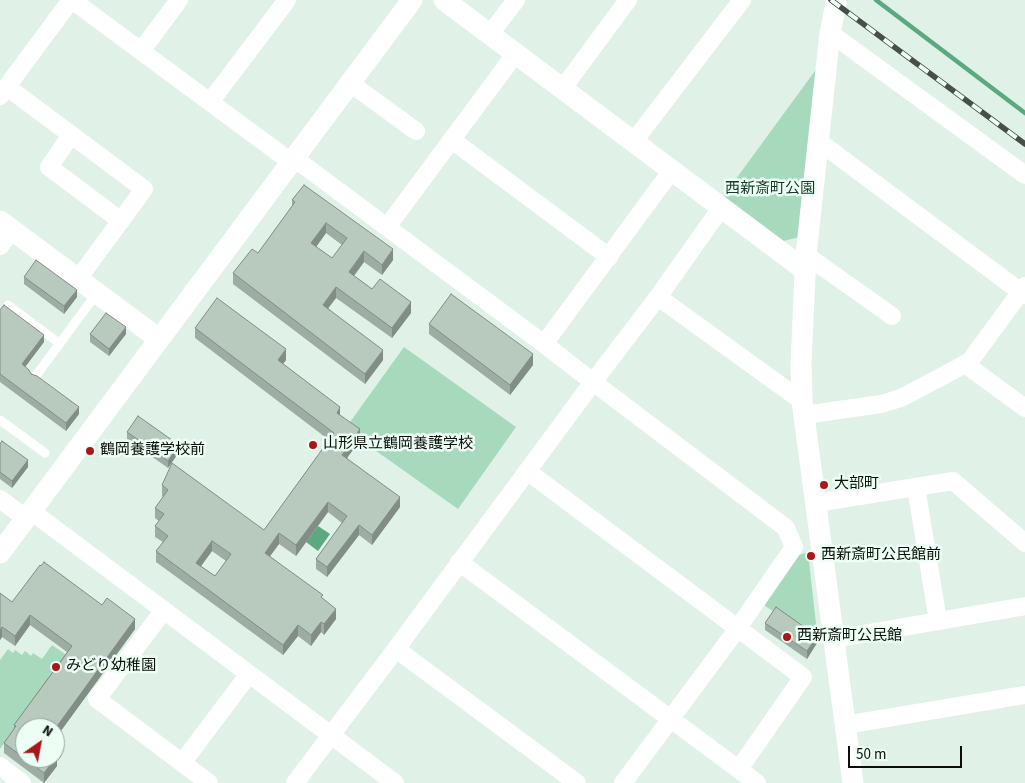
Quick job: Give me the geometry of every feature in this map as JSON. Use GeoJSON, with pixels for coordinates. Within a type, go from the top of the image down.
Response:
{"type":"FeatureCollection","features":[{"type":"Feature","properties":{"kind":"street"},"geometry":{"type":"LineString","coordinates":[[78,279],[144,189],[72,135],[3,91],[72,0],[210,102],[387,227],[786,528],[794,547],[738,628],[623,783]]}},
{"type":"Feature","properties":{"kind":"street"},"geometry":{"type":"LineString","coordinates":[[141,51],[179,0]]}},
{"type":"Feature","properties":{"kind":"street"},"geometry":{"type":"LineString","coordinates":[[210,102],[287,0]]}},
{"type":"Feature","properties":{"kind":"street"},"geometry":{"type":"LineString","coordinates":[[0,553],[412,0]]}},
{"type":"Feature","properties":{"kind":"street"},"geometry":{"type":"LineString","coordinates":[[444,0],[721,208],[892,316]]}},
{"type":"Feature","properties":{"kind":"street"},"geometry":{"type":"LineString","coordinates":[[490,34],[516,0]]}},
{"type":"Feature","properties":{"kind":"street"},"geometry":{"type":"LineString","coordinates":[[563,88],[628,0]]}},
{"type":"Feature","properties":{"kind":"street"},"geometry":{"type":"LineString","coordinates":[[634,141],[742,0]]}},
{"type":"Feature","properties":{"kind":"street"},"geometry":{"type":"LineString","coordinates":[[837,2],[830,33],[805,262],[801,362],[803,408],[853,783]]}},
{"type":"Feature","properties":{"kind":"street"},"geometry":{"type":"LineString","coordinates":[[830,33],[1025,175]]}},
{"type":"Feature","properties":{"kind":"street"},"geometry":{"type":"LineString","coordinates":[[387,227],[516,53]]}},
{"type":"Feature","properties":{"kind":"street"},"geometry":{"type":"LineString","coordinates":[[350,83],[416,131]]}},
{"type":"Feature","properties":{"kind":"street"},"geometry":{"type":"LineString","coordinates":[[72,135],[49,167],[120,221]]}},
{"type":"Feature","properties":{"kind":"street"},"geometry":{"type":"LineString","coordinates":[[452,140],[609,256]]}},
{"type":"Feature","properties":{"kind":"street"},"geometry":{"type":"LineString","coordinates":[[658,297],[803,408],[881,404],[901,398],[970,361],[1024,291],[818,141]]}},
{"type":"Feature","properties":{"kind":"street"},"geometry":{"type":"LineString","coordinates":[[544,344],[672,170]]}},
{"type":"Feature","properties":{"kind":"street"},"geometry":{"type":"LineString","coordinates":[[295,783],[658,297],[721,208]]}},
{"type":"Feature","properties":{"kind":"street"},"geometry":{"type":"LineString","coordinates":[[4,232],[78,279],[159,339]]}},
{"type":"Feature","properties":{"kind":"street"},"geometry":{"type":"LineString","coordinates":[[965,364],[1025,408]]}},
{"type":"Feature","properties":{"kind":"street"},"geometry":{"type":"LineString","coordinates":[[527,471],[803,677],[739,770]]}},
{"type":"Feature","properties":{"kind":"street"},"geometry":{"type":"LineString","coordinates":[[816,503],[953,481],[1017,527],[1025,543]]}},
{"type":"Feature","properties":{"kind":"street"},"geometry":{"type":"LineString","coordinates":[[916,487],[938,621]]}},
{"type":"Feature","properties":{"kind":"street"},"geometry":{"type":"LineString","coordinates":[[0,499],[28,515],[164,610],[395,783]]}},
{"type":"Feature","properties":{"kind":"street"},"geometry":{"type":"LineString","coordinates":[[459,562],[757,783]]}},
{"type":"Feature","properties":{"kind":"street"},"geometry":{"type":"LineString","coordinates":[[834,640],[1025,606]]}},
{"type":"Feature","properties":{"kind":"street"},"geometry":{"type":"LineString","coordinates":[[164,610],[97,699],[209,783]]}},
{"type":"Feature","properties":{"kind":"street"},"geometry":{"type":"LineString","coordinates":[[396,649],[577,783]]}},
{"type":"Feature","properties":{"kind":"street"},"geometry":{"type":"LineString","coordinates":[[182,763],[249,674]]}},
{"type":"Feature","properties":{"kind":"street"},"geometry":{"type":"LineString","coordinates":[[845,725],[1025,695]]}},
{"type":"Feature","properties":{"kind":"street"},"geometry":{"type":"LineString","coordinates":[[0,766],[22,783]]}},
{"type":"Feature","properties":{"kind":"lane"},"geometry":{"type":"LineString","coordinates":[[35,377],[97,293]]}},
{"type":"Feature","properties":{"kind":"lane"},"geometry":{"type":"LineString","coordinates":[[8,305],[60,343]]}},
{"type":"Feature","properties":{"kind":"lane"},"geometry":{"type":"LineString","coordinates":[[0,420],[45,453]]}},
{"type":"Feature","properties":{"kind":"green space","name":"西新斎町公園"},"geometry":{"type":"Polygon","coordinates":[[[820,64],[800,237],[783,241],[722,198],[820,64]]]}},
{"type":"Feature","properties":{"kind":"green space"},"geometry":{"type":"Polygon","coordinates":[[[404,347],[516,427],[458,509],[345,429],[404,347]]]}},
{"type":"Feature","properties":{"kind":"green space"},"geometry":{"type":"Polygon","coordinates":[[[808,552],[818,642],[764,605],[796,556],[808,552]]]}},
{"type":"Feature","properties":{"kind":"green space"},"geometry":{"type":"Polygon","coordinates":[[[52,645],[68,656],[23,718],[15,718],[15,728],[0,749],[0,660],[8,649],[13,653],[15,650],[22,655],[25,651],[31,656],[33,653],[42,659],[52,645]]]}},
{"type":"Feature","properties":{"kind":"shaded area"},"geometry":{"type":"Polygon","coordinates":[[[318,526],[330,534],[318,551],[306,542],[318,526]]]}},
{"type":"Feature","properties":{"kind":"building"},"geometry":{"type":"Polygon","coordinates":[[[304,185],[393,249],[382,265],[364,251],[349,272],[372,289],[380,279],[411,302],[392,328],[336,287],[323,305],[383,350],[365,374],[233,273],[252,249],[258,253],[295,202],[292,200],[304,185]],[[326,223],[311,243],[332,258],[347,238],[326,223]]]}},
{"type":"Feature","properties":{"kind":"building"},"geometry":{"type":"Polygon","coordinates":[[[36,260],[77,290],[64,306],[24,277],[36,260]]]}},
{"type":"Feature","properties":{"kind":"building"},"geometry":{"type":"Polygon","coordinates":[[[451,294],[533,354],[510,385],[429,324],[451,294]]]}},
{"type":"Feature","properties":{"kind":"building"},"geometry":{"type":"Polygon","coordinates":[[[217,298],[286,349],[278,360],[340,407],[337,413],[360,429],[342,455],[400,497],[372,535],[359,525],[327,567],[316,559],[347,516],[328,502],[296,545],[279,533],[265,553],[323,595],[321,597],[336,609],[324,624],[321,622],[311,635],[298,625],[283,645],[156,551],[168,536],[155,526],[164,514],[155,508],[168,490],[162,485],[172,463],[264,530],[334,433],[195,328],[217,298]],[[212,541],[196,563],[215,576],[231,554],[212,541]]]}},
{"type":"Feature","properties":{"kind":"building"},"geometry":{"type":"Polygon","coordinates":[[[4,305],[44,335],[22,364],[31,374],[37,376],[79,407],[66,423],[0,374],[0,310],[4,305]]]}},
{"type":"Feature","properties":{"kind":"building"},"geometry":{"type":"Polygon","coordinates":[[[106,313],[126,327],[109,349],[90,334],[106,313]]]}},
{"type":"Feature","properties":{"kind":"building"},"geometry":{"type":"Polygon","coordinates":[[[138,416],[179,445],[168,461],[127,432],[138,416]]]}},
{"type":"Feature","properties":{"kind":"building"},"geometry":{"type":"Polygon","coordinates":[[[2,441],[28,460],[12,481],[0,472],[0,444],[2,441]]]}},
{"type":"Feature","properties":{"kind":"building"},"geometry":{"type":"Polygon","coordinates":[[[44,562],[102,605],[107,598],[135,619],[63,718],[19,718],[72,646],[30,615],[15,636],[2,627],[0,630],[0,593],[12,602],[44,562]]]}},
{"type":"Feature","properties":{"kind":"building"},"geometry":{"type":"Polygon","coordinates":[[[776,607],[817,636],[807,651],[765,623],[776,607]]]}},
{"type":"Feature","properties":{"kind":"building"},"geometry":{"type":"Polygon","coordinates":[[[15,727],[15,751],[4,743],[15,727]]]}},
{"type":"Feature","properties":{"kind":"building"},"geometry":{"type":"Polygon","coordinates":[[[37,768],[48,768],[44,773],[37,768]]]}},
{"type":"Feature","properties":{"kind":"waterway"},"geometry":{"type":"LineString","coordinates":[[876,0],[1025,113]]}},
{"type":"Feature","properties":{"kind":"railway"},"geometry":{"type":"LineString","coordinates":[[831,0],[1025,144]]}},
{"type":"Feature","properties":{"kind":"place","name":"山形県立鶴岡養護学校"},"geometry":{"type":"Point","coordinates":[313,445]}},
{"type":"Feature","properties":{"kind":"place","name":"鶴岡養護学校前"},"geometry":{"type":"Point","coordinates":[90,451]}},
{"type":"Feature","properties":{"kind":"place","name":"大部町"},"geometry":{"type":"Point","coordinates":[824,485]}},
{"type":"Feature","properties":{"kind":"place","name":"西新斎町公民館前"},"geometry":{"type":"Point","coordinates":[811,556]}},
{"type":"Feature","properties":{"kind":"place","name":"西新斎町公民館"},"geometry":{"type":"Point","coordinates":[787,637]}},
{"type":"Feature","properties":{"kind":"place","name":"みどり幼稚園"},"geometry":{"type":"Point","coordinates":[56,667]}}]}
